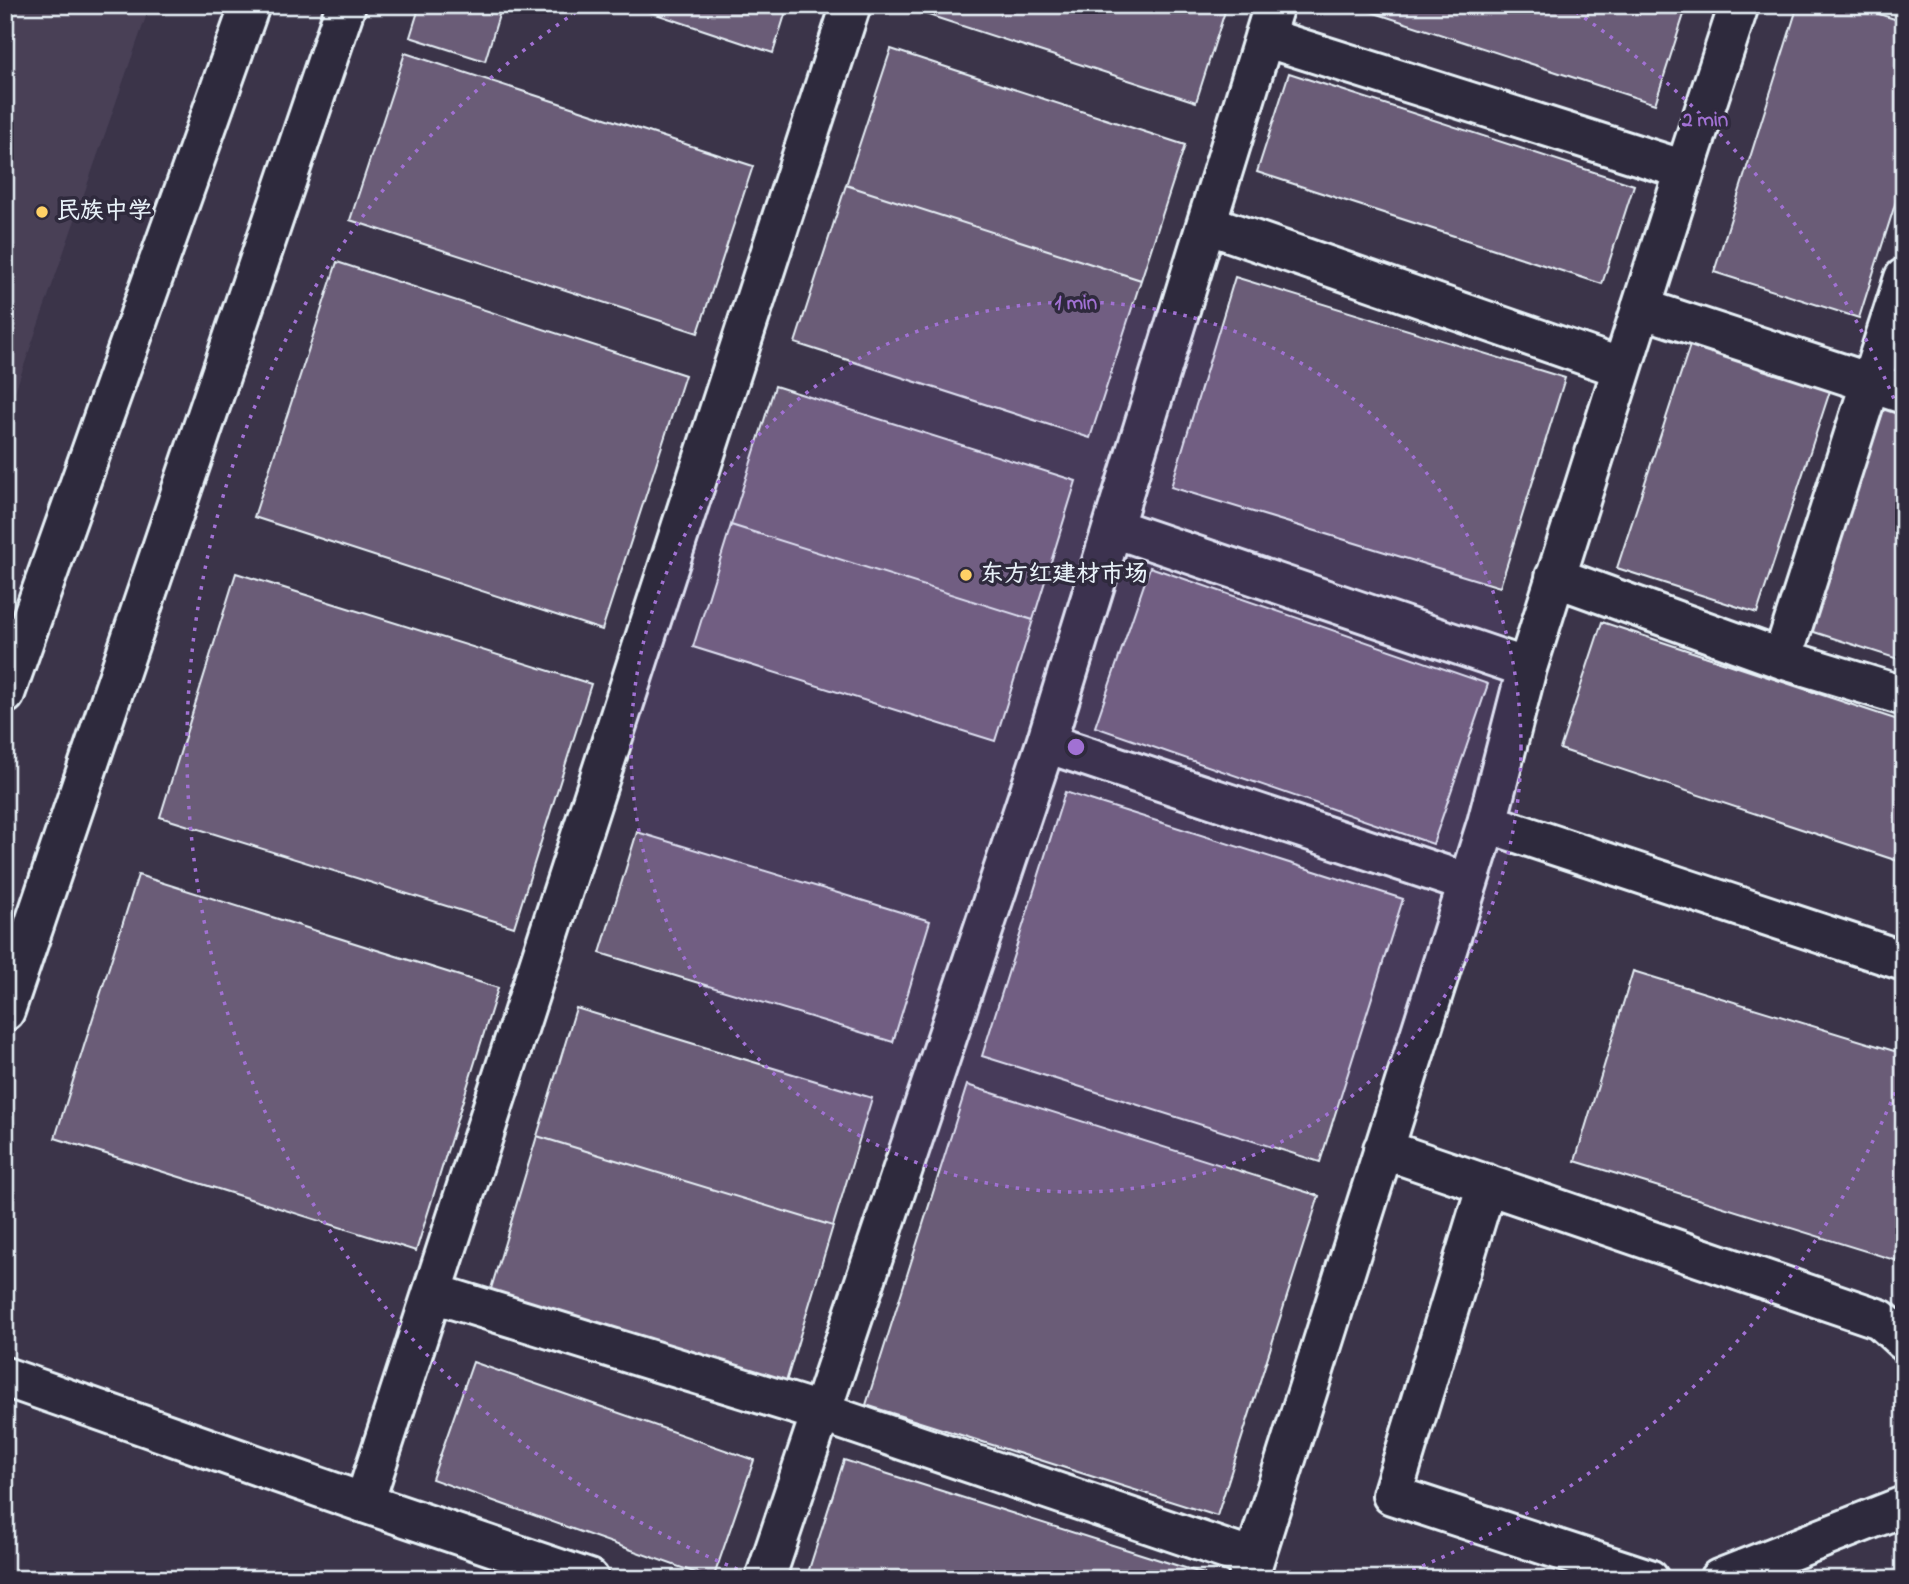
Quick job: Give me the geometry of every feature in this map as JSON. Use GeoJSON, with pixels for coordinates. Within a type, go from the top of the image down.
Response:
{"type":"FeatureCollection","features":[{"type":"Feature","properties":{"kind":"street"},"geometry":{"type":"LineString","coordinates":[[5,694],[250,5]]}},
{"type":"Feature","properties":{"kind":"street"},"geometry":{"type":"LineString","coordinates":[[5,1011],[346,5]]}},
{"type":"Feature","properties":{"kind":"street"},"geometry":{"type":"LineString","coordinates":[[364,1503],[851,5]]}},
{"type":"Feature","properties":{"kind":"street"},"geometry":{"type":"LineString","coordinates":[[433,1293],[820,1412],[1251,1569],[1487,823],[1527,668],[1555,578],[1740,5]]}},
{"type":"Feature","properties":{"kind":"street"},"geometry":{"type":"LineString","coordinates":[[765,1579],[1046,743],[1269,21],[1685,170]]}},
{"type":"Feature","properties":{"kind":"street"},"geometry":{"type":"LineString","coordinates":[[1207,224],[1622,368]]}},
{"type":"Feature","properties":{"kind":"street"},"geometry":{"type":"LineString","coordinates":[[1782,659],[1887,389],[1904,278]]}},
{"type":"Feature","properties":{"kind":"street"},"geometry":{"type":"LineString","coordinates":[[1641,309],[1887,389]]}},
{"type":"Feature","properties":{"kind":"street"},"geometry":{"type":"LineString","coordinates":[[1114,528],[1527,668]]}},
{"type":"Feature","properties":{"kind":"street"},"geometry":{"type":"LineString","coordinates":[[1555,578],[1782,659],[1904,696]]}},
{"type":"Feature","properties":{"kind":"street"},"geometry":{"type":"LineString","coordinates":[[1046,743],[1468,883]]}},
{"type":"Feature","properties":{"kind":"street"},"geometry":{"type":"LineString","coordinates":[[1487,823],[1904,961]]}},
{"type":"Feature","properties":{"kind":"street"},"geometry":{"type":"LineString","coordinates":[[1383,1149],[1880,1320],[1904,1340]]}},
{"type":"Feature","properties":{"kind":"street"},"geometry":{"type":"LineString","coordinates":[[1487,1184],[1392,1495],[1649,1579]]}},
{"type":"Feature","properties":{"kind":"street"},"geometry":{"type":"LineString","coordinates":[[5,1377],[364,1503],[523,1568],[589,1579]]}},
{"type":"Feature","properties":{"kind":"street"},"geometry":{"type":"LineString","coordinates":[[1720,1579],[1904,1506]]}},
{"type":"Feature","properties":{"kind":"shaded area","name":"民族中学"},"geometry":{"type":"Polygon","coordinates":[[[5,5],[150,5],[5,420],[5,5]]]}},
{"type":"Feature","properties":{"kind":"building"},"geometry":{"type":"Polygon","coordinates":[[[420,5],[502,5],[485,61],[410,37],[420,5]]]}},
{"type":"Feature","properties":{"kind":"building"},"geometry":{"type":"Polygon","coordinates":[[[629,5],[788,5],[773,53],[629,5]]]}},
{"type":"Feature","properties":{"kind":"building"},"geometry":{"type":"Polygon","coordinates":[[[908,5],[1227,5],[1196,102],[907,8],[908,5]]]}},
{"type":"Feature","properties":{"kind":"building"},"geometry":{"type":"Polygon","coordinates":[[[1350,5],[1687,5],[1655,104],[1350,5]]]}},
{"type":"Feature","properties":{"kind":"building"},"geometry":{"type":"Polygon","coordinates":[[[1798,5],[1851,5],[1904,22],[1904,176],[1859,318],[1714,272],[1798,5]]]}},
{"type":"Feature","properties":{"kind":"building"},"geometry":{"type":"Polygon","coordinates":[[[891,49],[1185,145],[1141,280],[846,185],[891,49]]]}},
{"type":"Feature","properties":{"kind":"building"},"geometry":{"type":"Polygon","coordinates":[[[405,53],[753,166],[698,333],[350,220],[405,53]]]}},
{"type":"Feature","properties":{"kind":"building"},"geometry":{"type":"Polygon","coordinates":[[[1289,73],[1634,185],[1602,284],[1257,172],[1289,73]]]}},
{"type":"Feature","properties":{"kind":"building"},"geometry":{"type":"Polygon","coordinates":[[[846,185],[1141,280],[1090,438],[795,343],[846,185]]]}},
{"type":"Feature","properties":{"kind":"building"},"geometry":{"type":"Polygon","coordinates":[[[337,262],[685,375],[602,630],[254,517],[337,262]]]}},
{"type":"Feature","properties":{"kind":"building"},"geometry":{"type":"Polygon","coordinates":[[[1235,277],[1565,378],[1500,587],[1171,487],[1235,277]]]}},
{"type":"Feature","properties":{"kind":"building"},"geometry":{"type":"Polygon","coordinates":[[[1691,342],[1831,388],[1757,613],[1617,568],[1691,342]]]}},
{"type":"Feature","properties":{"kind":"building"},"geometry":{"type":"Polygon","coordinates":[[[775,386],[1076,481],[1033,620],[731,525],[775,386]]]}},
{"type":"Feature","properties":{"kind":"building"},"geometry":{"type":"Polygon","coordinates":[[[1885,405],[1904,411],[1904,661],[1811,631],[1885,405]]]}},
{"type":"Feature","properties":{"kind":"building"},"geometry":{"type":"Polygon","coordinates":[[[731,525],[1033,620],[995,741],[693,647],[731,525]]]}},
{"type":"Feature","properties":{"kind":"building"},"geometry":{"type":"Polygon","coordinates":[[[1150,567],[1488,684],[1433,844],[1095,727],[1150,567]]]}},
{"type":"Feature","properties":{"kind":"building"},"geometry":{"type":"Polygon","coordinates":[[[236,573],[591,684],[514,927],[160,817],[236,573]]]}},
{"type":"Feature","properties":{"kind":"building"},"geometry":{"type":"Polygon","coordinates":[[[1602,622],[1904,722],[1904,863],[1560,749],[1602,622]]]}},
{"type":"Feature","properties":{"kind":"building"},"geometry":{"type":"Polygon","coordinates":[[[1065,792],[1403,899],[1320,1162],[982,1056],[1065,792]]]}},
{"type":"Feature","properties":{"kind":"building"},"geometry":{"type":"Polygon","coordinates":[[[637,832],[930,921],[893,1042],[600,953],[637,832]]]}},
{"type":"Feature","properties":{"kind":"building"},"geometry":{"type":"Polygon","coordinates":[[[138,875],[498,988],[416,1251],[55,1138],[138,875]]]}},
{"type":"Feature","properties":{"kind":"building"},"geometry":{"type":"Polygon","coordinates":[[[1633,971],[1904,1054],[1904,1263],[1575,1161],[1633,971]]]}},
{"type":"Feature","properties":{"kind":"building"},"geometry":{"type":"Polygon","coordinates":[[[576,1008],[872,1098],[833,1226],[537,1136],[576,1008]]]}},
{"type":"Feature","properties":{"kind":"building"},"geometry":{"type":"Polygon","coordinates":[[[967,1085],[1319,1196],[1217,1516],[866,1405],[967,1085]]]}},
{"type":"Feature","properties":{"kind":"building"},"geometry":{"type":"Polygon","coordinates":[[[537,1136],[833,1226],[786,1382],[490,1292],[537,1136]]]}},
{"type":"Feature","properties":{"kind":"building"},"geometry":{"type":"Polygon","coordinates":[[[473,1362],[754,1460],[713,1579],[432,1479],[473,1362]]]}},
{"type":"Feature","properties":{"kind":"building"},"geometry":{"type":"Polygon","coordinates":[[[844,1460],[1204,1574],[1202,1579],[806,1579],[844,1460]]]}},
{"type":"Feature","properties":{"kind":"place","name":"民族中学"},"geometry":{"type":"Point","coordinates":[42,212]}},
{"type":"Feature","properties":{"kind":"place","name":"东方红建材市场"},"geometry":{"type":"Point","coordinates":[966,575]}}]}
